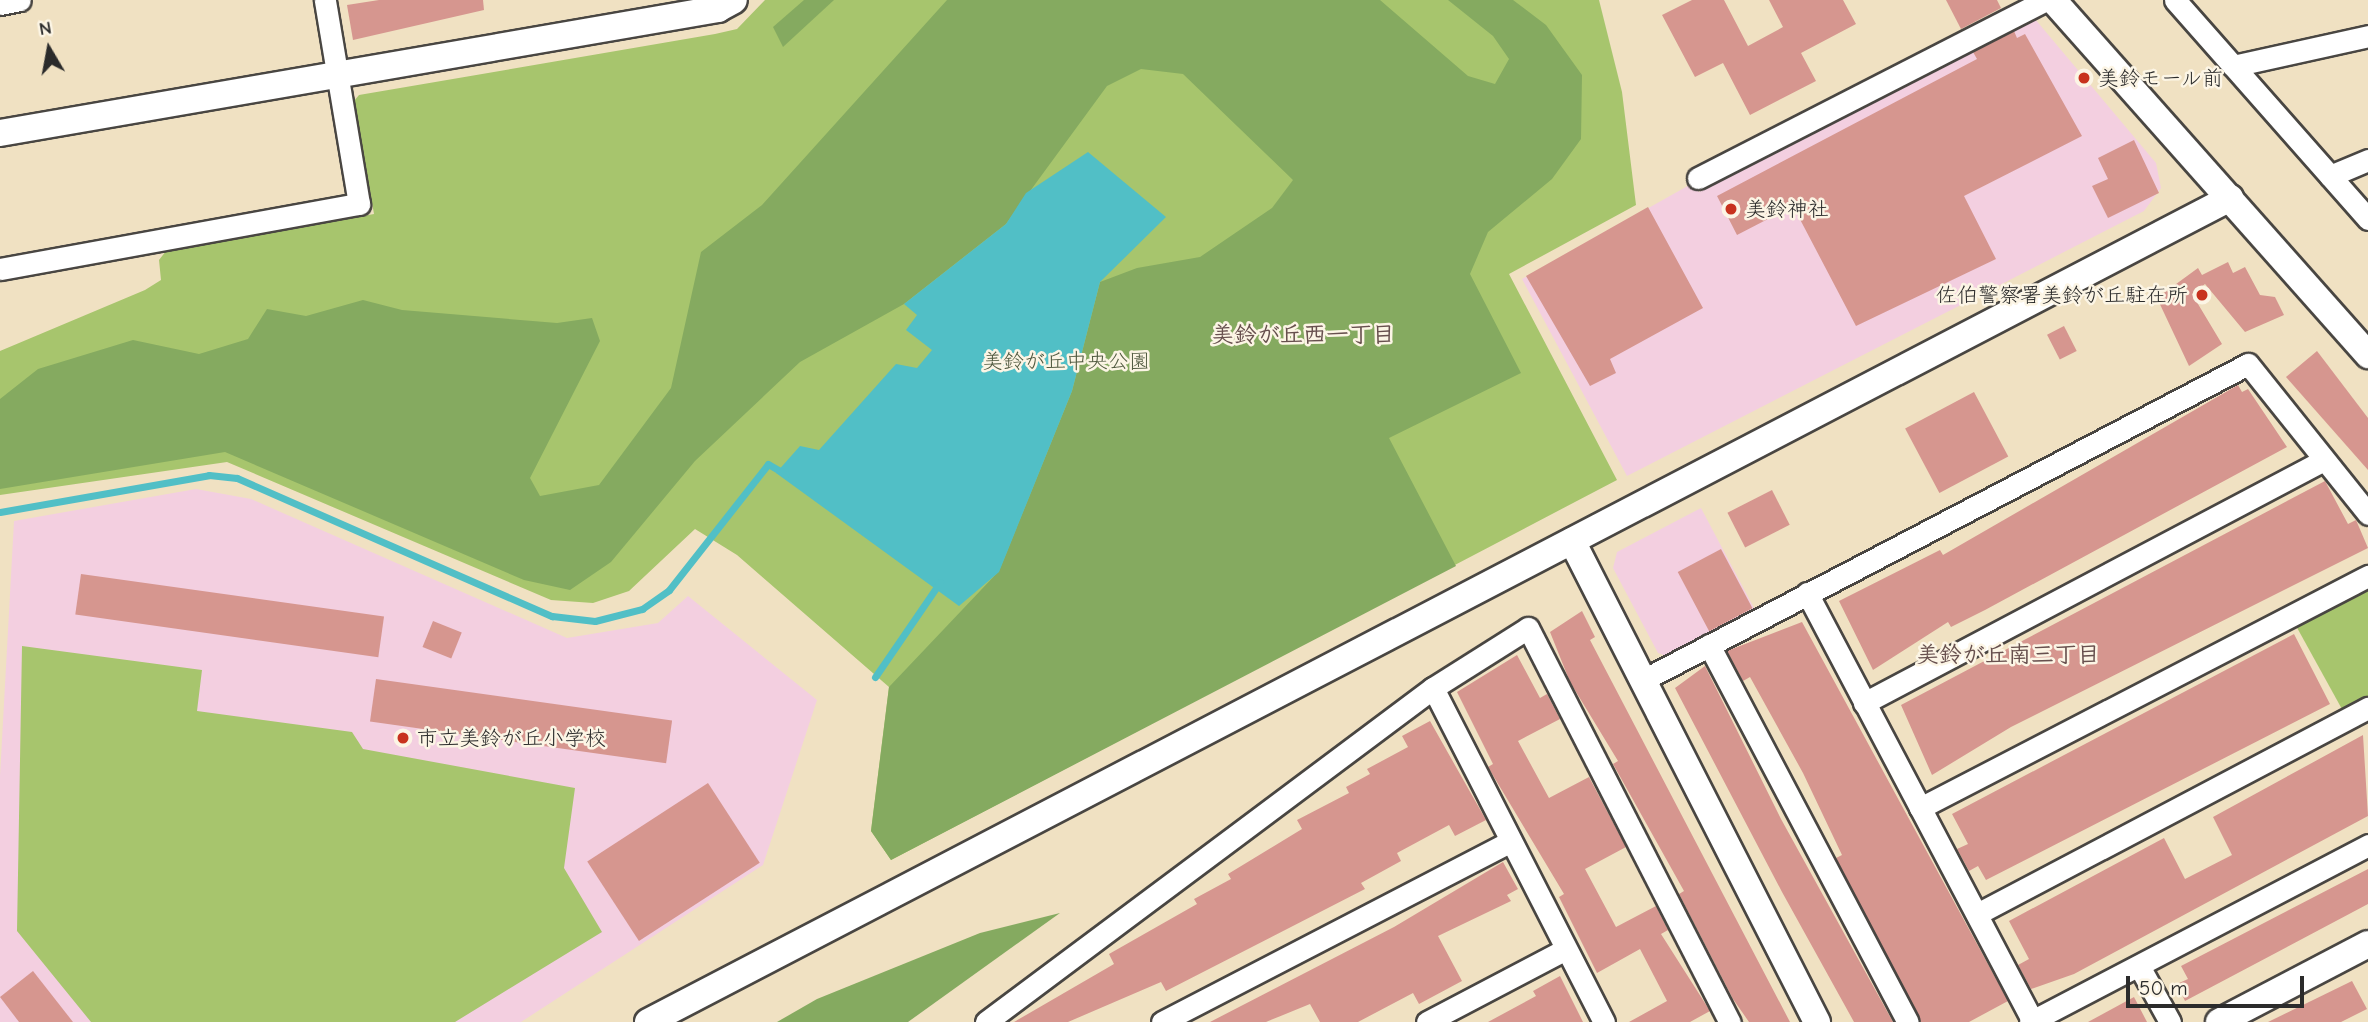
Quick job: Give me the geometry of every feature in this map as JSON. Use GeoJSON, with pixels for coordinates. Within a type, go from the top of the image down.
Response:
{"type":"FeatureCollection","features":[{"type":"Feature","properties":{"kind":"street"},"geometry":{"type":"LineString","coordinates":[[0,4],[20,0]]}},
{"type":"Feature","properties":{"kind":"street"},"geometry":{"type":"LineString","coordinates":[[0,269],[359,204],[325,0]]}},
{"type":"Feature","properties":{"kind":"street"},"geometry":{"type":"LineString","coordinates":[[0,134],[718,9],[734,0]]}},
{"type":"Feature","properties":{"kind":"street"},"geometry":{"type":"LineString","coordinates":[[1698,178],[2046,0]]}},
{"type":"Feature","properties":{"kind":"street"},"geometry":{"type":"LineString","coordinates":[[2053,0],[2368,355]]}},
{"type":"Feature","properties":{"kind":"street"},"geometry":{"type":"LineString","coordinates":[[2175,0],[2368,219]]}},
{"type":"Feature","properties":{"kind":"street"},"geometry":{"type":"LineString","coordinates":[[2233,66],[2368,36]]}},
{"type":"Feature","properties":{"kind":"street"},"geometry":{"type":"LineString","coordinates":[[2330,176],[2368,160]]}},
{"type":"Feature","properties":{"kind":"street"},"geometry":{"type":"LineString","coordinates":[[648,1022],[2230,198]]}},
{"type":"Feature","properties":{"kind":"street"},"geometry":{"type":"LineString","coordinates":[[1645,679],[2248,364],[2322,461],[2368,514]]}},
{"type":"Feature","properties":{"kind":"street"},"geometry":{"type":"LineString","coordinates":[[1864,703],[2322,461]]}},
{"type":"Feature","properties":{"kind":"street"},"geometry":{"type":"LineString","coordinates":[[1572,541],[1645,679],[1817,1022]]}},
{"type":"Feature","properties":{"kind":"street"},"geometry":{"type":"LineString","coordinates":[[1920,808],[2368,576]]}},
{"type":"Feature","properties":{"kind":"street"},"geometry":{"type":"LineString","coordinates":[[1807,593],[2032,1021],[2368,845]]}},
{"type":"Feature","properties":{"kind":"street"},"geometry":{"type":"LineString","coordinates":[[986,1022],[1433,688],[1528,628],[1730,1022]]}},
{"type":"Feature","properties":{"kind":"street"},"geometry":{"type":"LineString","coordinates":[[1709,645],[1908,1022]]}},
{"type":"Feature","properties":{"kind":"street"},"geometry":{"type":"LineString","coordinates":[[1433,688],[1604,1022]]}},
{"type":"Feature","properties":{"kind":"street"},"geometry":{"type":"LineString","coordinates":[[1977,914],[2368,708]]}},
{"type":"Feature","properties":{"kind":"street"},"geometry":{"type":"LineString","coordinates":[[1162,1022],[1511,841]]}},
{"type":"Feature","properties":{"kind":"street"},"geometry":{"type":"LineString","coordinates":[[2219,1022],[2368,944]]}},
{"type":"Feature","properties":{"kind":"street"},"geometry":{"type":"LineString","coordinates":[[1427,1022],[1566,949]]}},
{"type":"Feature","properties":{"kind":"street"},"geometry":{"type":"LineString","coordinates":[[2139,966],[2170,1022]]}},
{"type":"Feature","properties":{"kind":"shaded area"},"geometry":{"type":"Polygon","coordinates":[[[2035,19],[2156,163],[2161,188],[2144,211],[1627,476],[1522,279],[1693,183],[1699,192],[2035,19]]]}},
{"type":"Feature","properties":{"kind":"shaded area","name":"市立美鈴が丘小学校"},"geometry":{"type":"Polygon","coordinates":[[[196,489],[251,499],[567,638],[658,623],[688,596],[817,700],[763,865],[521,1022],[0,1022],[0,776],[14,521],[196,489]]]}},
{"type":"Feature","properties":{"kind":"shaded area"},"geometry":{"type":"Polygon","coordinates":[[[1701,508],[1755,610],[1666,656],[1658,653],[1613,568],[1617,552],[1701,508]]]}},
{"type":"Feature","properties":{"kind":"green space","name":"美鈴が丘中央公園"},"geometry":{"type":"Polygon","coordinates":[[[765,0],[1599,0],[1622,92],[1636,205],[1509,274],[1617,480],[891,860],[871,831],[889,687],[737,555],[695,529],[629,591],[593,603],[551,600],[227,462],[0,495],[0,351],[145,290],[161,280],[159,260],[166,251],[374,214],[354,101],[359,95],[737,29],[765,0]]]}},
{"type":"Feature","properties":{"kind":"green space"},"geometry":{"type":"Polygon","coordinates":[[[804,0],[834,0],[783,47],[773,27],[804,0]]]}},
{"type":"Feature","properties":{"kind":"green space"},"geometry":{"type":"Polygon","coordinates":[[[947,0],[1380,0],[1468,76],[1495,84],[1509,59],[1493,36],[1448,0],[1513,0],[1546,25],[1582,75],[1581,139],[1552,179],[1488,232],[1470,274],[1521,373],[1389,438],[1456,566],[891,860],[871,831],[889,687],[999,571],[1072,391],[1100,282],[1137,268],[1200,257],[1272,208],[1293,180],[1183,74],[1141,69],[1107,86],[1006,224],[904,304],[800,362],[695,461],[611,562],[570,590],[524,580],[225,452],[0,489],[0,399],[38,369],[133,340],[199,354],[248,339],[267,309],[306,316],[363,300],[402,310],[557,323],[592,318],[600,341],[530,478],[540,496],[599,485],[671,388],[701,252],[762,205],[947,0]]]}},
{"type":"Feature","properties":{"kind":"green space"},"geometry":{"type":"Polygon","coordinates":[[[2368,586],[2368,698],[2343,711],[2295,624],[2368,586]]]}},
{"type":"Feature","properties":{"kind":"green space"},"geometry":{"type":"Polygon","coordinates":[[[22,646],[202,670],[197,711],[352,732],[363,749],[575,788],[564,868],[602,932],[455,1022],[91,1022],[17,931],[22,646]]]}},
{"type":"Feature","properties":{"kind":"green space"},"geometry":{"type":"Polygon","coordinates":[[[1060,913],[908,1022],[777,1022],[817,999],[980,933],[1060,913]]]}},
{"type":"Feature","properties":{"kind":"water"},"geometry":{"type":"Polygon","coordinates":[[[1088,152],[1166,217],[1100,282],[1072,391],[999,572],[959,606],[776,473],[800,446],[819,450],[896,364],[917,368],[932,350],[906,330],[917,315],[904,304],[1006,224],[1026,193],[1088,152]]]}},
{"type":"Feature","properties":{"kind":"building"},"geometry":{"type":"Polygon","coordinates":[[[379,0],[483,0],[484,10],[353,40],[347,5],[379,0]]]}},
{"type":"Feature","properties":{"kind":"building"},"geometry":{"type":"Polygon","coordinates":[[[1692,0],[1724,0],[1748,46],[1783,27],[1769,0],[1843,0],[1856,24],[1801,53],[1816,81],[1750,115],[1723,63],[1695,77],[1662,15],[1692,0]]]}},
{"type":"Feature","properties":{"kind":"building"},"geometry":{"type":"Polygon","coordinates":[[[1946,0],[1997,0],[2001,8],[1961,29],[1946,0]]]}},
{"type":"Feature","properties":{"kind":"building"},"geometry":{"type":"Polygon","coordinates":[[[2014,31],[2017,38],[2025,34],[2082,136],[1964,196],[1996,259],[1856,326],[1793,206],[1737,235],[1717,196],[1977,59],[1973,52],[2014,31]]]}},
{"type":"Feature","properties":{"kind":"building"},"geometry":{"type":"Polygon","coordinates":[[[2134,140],[2159,193],[2108,218],[2092,186],[2108,179],[2098,158],[2134,140]]]}},
{"type":"Feature","properties":{"kind":"building"},"geometry":{"type":"Polygon","coordinates":[[[1648,207],[1703,308],[1610,359],[1616,373],[1590,386],[1526,276],[1648,207]]]}},
{"type":"Feature","properties":{"kind":"building"},"geometry":{"type":"Polygon","coordinates":[[[2228,262],[2233,273],[2245,267],[2260,295],[2275,297],[2284,315],[2245,332],[2205,284],[2192,294],[2222,344],[2189,366],[2157,298],[2198,268],[2202,275],[2228,262]]]}},
{"type":"Feature","properties":{"kind":"building"},"geometry":{"type":"Polygon","coordinates":[[[2064,326],[2077,351],[2060,360],[2047,335],[2064,326]]]}},
{"type":"Feature","properties":{"kind":"building"},"geometry":{"type":"Polygon","coordinates":[[[2317,351],[2368,418],[2368,470],[2286,377],[2317,351]]]}},
{"type":"Feature","properties":{"kind":"building"},"geometry":{"type":"Polygon","coordinates":[[[2238,385],[2242,392],[2248,389],[2287,447],[1985,610],[1951,627],[1948,622],[1873,670],[1839,601],[1940,550],[1943,555],[2238,385]]]}},
{"type":"Feature","properties":{"kind":"building"},"geometry":{"type":"Polygon","coordinates":[[[1974,392],[2008,456],[1939,493],[1905,429],[1974,392]]]}},
{"type":"Feature","properties":{"kind":"building"},"geometry":{"type":"Polygon","coordinates":[[[2325,481],[2348,524],[2356,520],[2368,548],[2011,727],[1932,775],[1901,705],[2325,481]]]}},
{"type":"Feature","properties":{"kind":"building"},"geometry":{"type":"Polygon","coordinates":[[[1772,490],[1790,525],[1745,547],[1727,513],[1772,490]]]}},
{"type":"Feature","properties":{"kind":"building"},"geometry":{"type":"Polygon","coordinates":[[[1721,549],[1752,608],[1709,631],[1678,572],[1721,549]]]}},
{"type":"Feature","properties":{"kind":"building"},"geometry":{"type":"Polygon","coordinates":[[[81,574],[384,617],[378,657],[75,615],[81,574]]]}},
{"type":"Feature","properties":{"kind":"building"},"geometry":{"type":"Polygon","coordinates":[[[1582,611],[1595,637],[1590,640],[1790,1022],[1749,1022],[1733,999],[1679,894],[1684,891],[1613,764],[1618,761],[1570,682],[1550,632],[1582,611]]]}},
{"type":"Feature","properties":{"kind":"building"},"geometry":{"type":"Polygon","coordinates":[[[433,621],[462,633],[451,659],[423,647],[433,621]]]}},
{"type":"Feature","properties":{"kind":"building"},"geometry":{"type":"Polygon","coordinates":[[[1802,622],[2008,1001],[1969,1022],[1921,1022],[1836,858],[1842,855],[1803,773],[1750,677],[1743,681],[1727,651],[1802,622]]]}},
{"type":"Feature","properties":{"kind":"building"},"geometry":{"type":"Polygon","coordinates":[[[2294,634],[2330,704],[1986,880],[1978,866],[1969,871],[1957,849],[1968,844],[1952,814],[2294,634]]]}},
{"type":"Feature","properties":{"kind":"building"},"geometry":{"type":"Polygon","coordinates":[[[1517,655],[1540,698],[1547,694],[1560,719],[1518,741],[1549,798],[1589,777],[1626,847],[1585,869],[1616,927],[1656,906],[1668,930],[1661,934],[1710,1011],[1690,1022],[1629,1022],[1667,1001],[1640,949],[1597,973],[1559,897],[1564,894],[1488,767],[1493,764],[1457,692],[1517,655]]]}},
{"type":"Feature","properties":{"kind":"building"},"geometry":{"type":"Polygon","coordinates":[[[1705,666],[1781,819],[1893,1022],[1854,1022],[1782,892],[1675,688],[1705,666]]]}},
{"type":"Feature","properties":{"kind":"building"},"geometry":{"type":"Polygon","coordinates":[[[376,679],[672,721],[666,763],[370,722],[376,679]]]}},
{"type":"Feature","properties":{"kind":"building"},"geometry":{"type":"Polygon","coordinates":[[[1430,721],[1486,820],[1455,836],[1449,825],[1397,853],[1401,861],[1361,883],[1365,889],[1166,991],[1161,982],[1068,1022],[1014,1022],[1114,964],[1109,954],[1197,904],[1194,899],[1231,879],[1228,874],[1302,829],[1297,820],[1349,793],[1346,787],[1370,774],[1367,769],[1408,747],[1402,736],[1430,721]]]}},
{"type":"Feature","properties":{"kind":"building"},"geometry":{"type":"Polygon","coordinates":[[[2363,735],[2368,816],[2074,974],[2031,989],[2018,965],[2029,959],[2009,921],[2164,838],[2185,879],[2232,855],[2213,817],[2363,735]]]}},
{"type":"Feature","properties":{"kind":"building"},"geometry":{"type":"Polygon","coordinates":[[[708,783],[760,863],[639,941],[587,861],[708,783]]]}},
{"type":"Feature","properties":{"kind":"building"},"geometry":{"type":"Polygon","coordinates":[[[1503,862],[1518,889],[1507,895],[1511,901],[1438,936],[1462,981],[1419,1004],[1413,993],[1358,1022],[1320,1022],[1310,1004],[1266,1022],[1210,1022],[1394,927],[1503,862]]]}},
{"type":"Feature","properties":{"kind":"building"},"geometry":{"type":"Polygon","coordinates":[[[2368,869],[2368,904],[2185,1001],[2177,984],[2188,979],[2181,966],[2368,869]]]}},
{"type":"Feature","properties":{"kind":"building"},"geometry":{"type":"Polygon","coordinates":[[[33,971],[73,1022],[19,1022],[0,997],[33,971]]]}},
{"type":"Feature","properties":{"kind":"building"},"geometry":{"type":"Polygon","coordinates":[[[1560,976],[1583,1022],[1488,1022],[1536,996],[1533,991],[1560,976]]]}},
{"type":"Feature","properties":{"kind":"building"},"geometry":{"type":"Polygon","coordinates":[[[2352,981],[2367,1009],[2341,1022],[2268,1022],[2352,981]]]}},
{"type":"Feature","properties":{"kind":"building"},"geometry":{"type":"Polygon","coordinates":[[[2134,997],[2147,1022],[2088,1022],[2134,997]]]}},
{"type":"Feature","properties":{"kind":"waterway"},"geometry":{"type":"LineString","coordinates":[[0,512],[209,475],[237,478],[552,616],[595,621],[642,609],[669,590],[768,464],[785,474]]}},
{"type":"Feature","properties":{"kind":"waterway"},"geometry":{"type":"LineString","coordinates":[[875,677],[940,582]]}},
{"type":"Feature","properties":{"kind":"place","name":"美鈴モール前"},"geometry":{"type":"Point","coordinates":[2084,78]}},
{"type":"Feature","properties":{"kind":"place","name":"美鈴神社"},"geometry":{"type":"Point","coordinates":[1731,209]}},
{"type":"Feature","properties":{"kind":"place","name":"佐伯警察署美鈴が丘駐在所"},"geometry":{"type":"Point","coordinates":[2202,295]}},
{"type":"Feature","properties":{"kind":"place","name":"市立美鈴が丘小学校"},"geometry":{"type":"Point","coordinates":[403,738]}},
{"type":"Feature","properties":{"kind":"district","name":"美鈴が丘西一丁目"},"geometry":{"type":"Point","coordinates":[1303,335]}},
{"type":"Feature","properties":{"kind":"district","name":"美鈴が丘南三丁目"},"geometry":{"type":"Point","coordinates":[2008,655]}}]}
